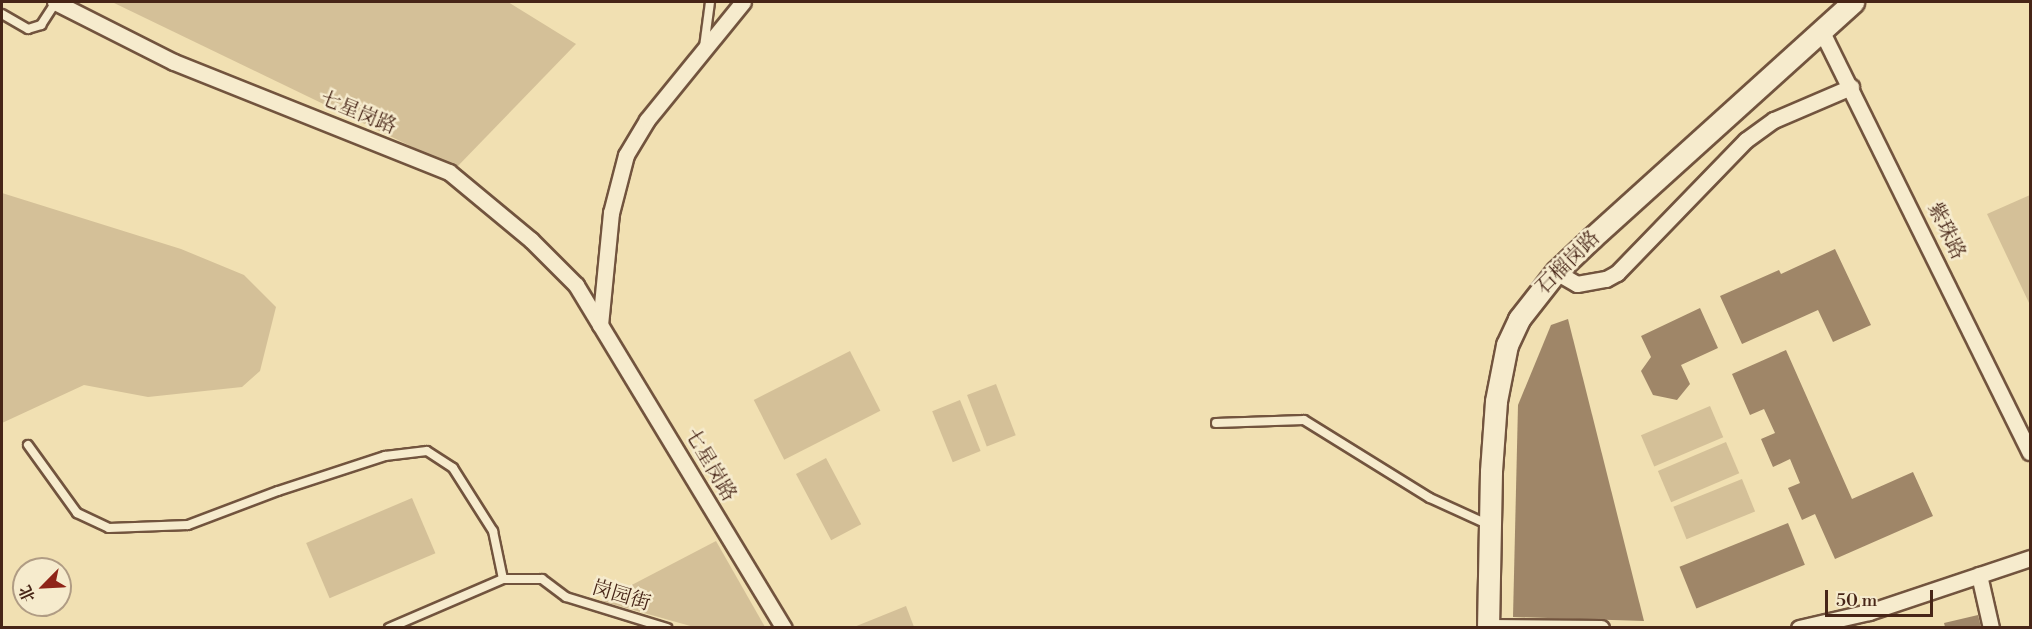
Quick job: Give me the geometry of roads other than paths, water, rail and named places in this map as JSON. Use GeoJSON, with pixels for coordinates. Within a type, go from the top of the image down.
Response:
{"type":"FeatureCollection","features":[{"type":"Feature","properties":{"kind":"main road","name":"石榴岗路"},"geometry":{"type":"LineString","coordinates":[[1488,627],[1496,401],[1507,345],[1525,309],[1556,272],[1853,2]]}},
{"type":"Feature","properties":{"kind":"street","name":"七星岗路"},"geometry":{"type":"LineString","coordinates":[[55,2],[174,62],[449,172],[531,240],[576,285],[784,627]]}},
{"type":"Feature","properties":{"kind":"street"},"geometry":{"type":"LineString","coordinates":[[600,325],[611,213],[626,155],[647,120],[743,2]]}},
{"type":"Feature","properties":{"kind":"street","name":"紫珠路"},"geometry":{"type":"LineString","coordinates":[[1821,30],[2031,452]]}},
{"type":"Feature","properties":{"kind":"street"},"geometry":{"type":"LineString","coordinates":[[1556,272],[1577,284],[1606,279],[1617,273],[1746,141],[1774,120],[1851,87]]}},
{"type":"Feature","properties":{"kind":"street"},"geometry":{"type":"LineString","coordinates":[[1799,627],[1869,612],[2031,558]]}},
{"type":"Feature","properties":{"kind":"street"},"geometry":{"type":"LineString","coordinates":[[1979,575],[1991,627]]}},
{"type":"Feature","properties":{"kind":"street"},"geometry":{"type":"LineString","coordinates":[[1488,627],[1601,627]]}},
{"type":"Feature","properties":{"kind":"lane"},"geometry":{"type":"LineString","coordinates":[[2,14],[28,29],[41,25],[55,2]]}},
{"type":"Feature","properties":{"kind":"lane"},"geometry":{"type":"LineString","coordinates":[[703,51],[710,2]]}},
{"type":"Feature","properties":{"kind":"lane"},"geometry":{"type":"LineString","coordinates":[[1216,423],[1304,420],[1430,498],[1490,526]]}},
{"type":"Feature","properties":{"kind":"lane"},"geometry":{"type":"LineString","coordinates":[[28,445],[77,513],[109,528],[188,525],[278,491],[385,456],[427,451],[453,468],[493,531],[503,579],[389,627]]}},
{"type":"Feature","properties":{"kind":"lane","name":"岗园街"},"geometry":{"type":"LineString","coordinates":[[503,579],[542,579],[566,597],[667,627]]}}]}
